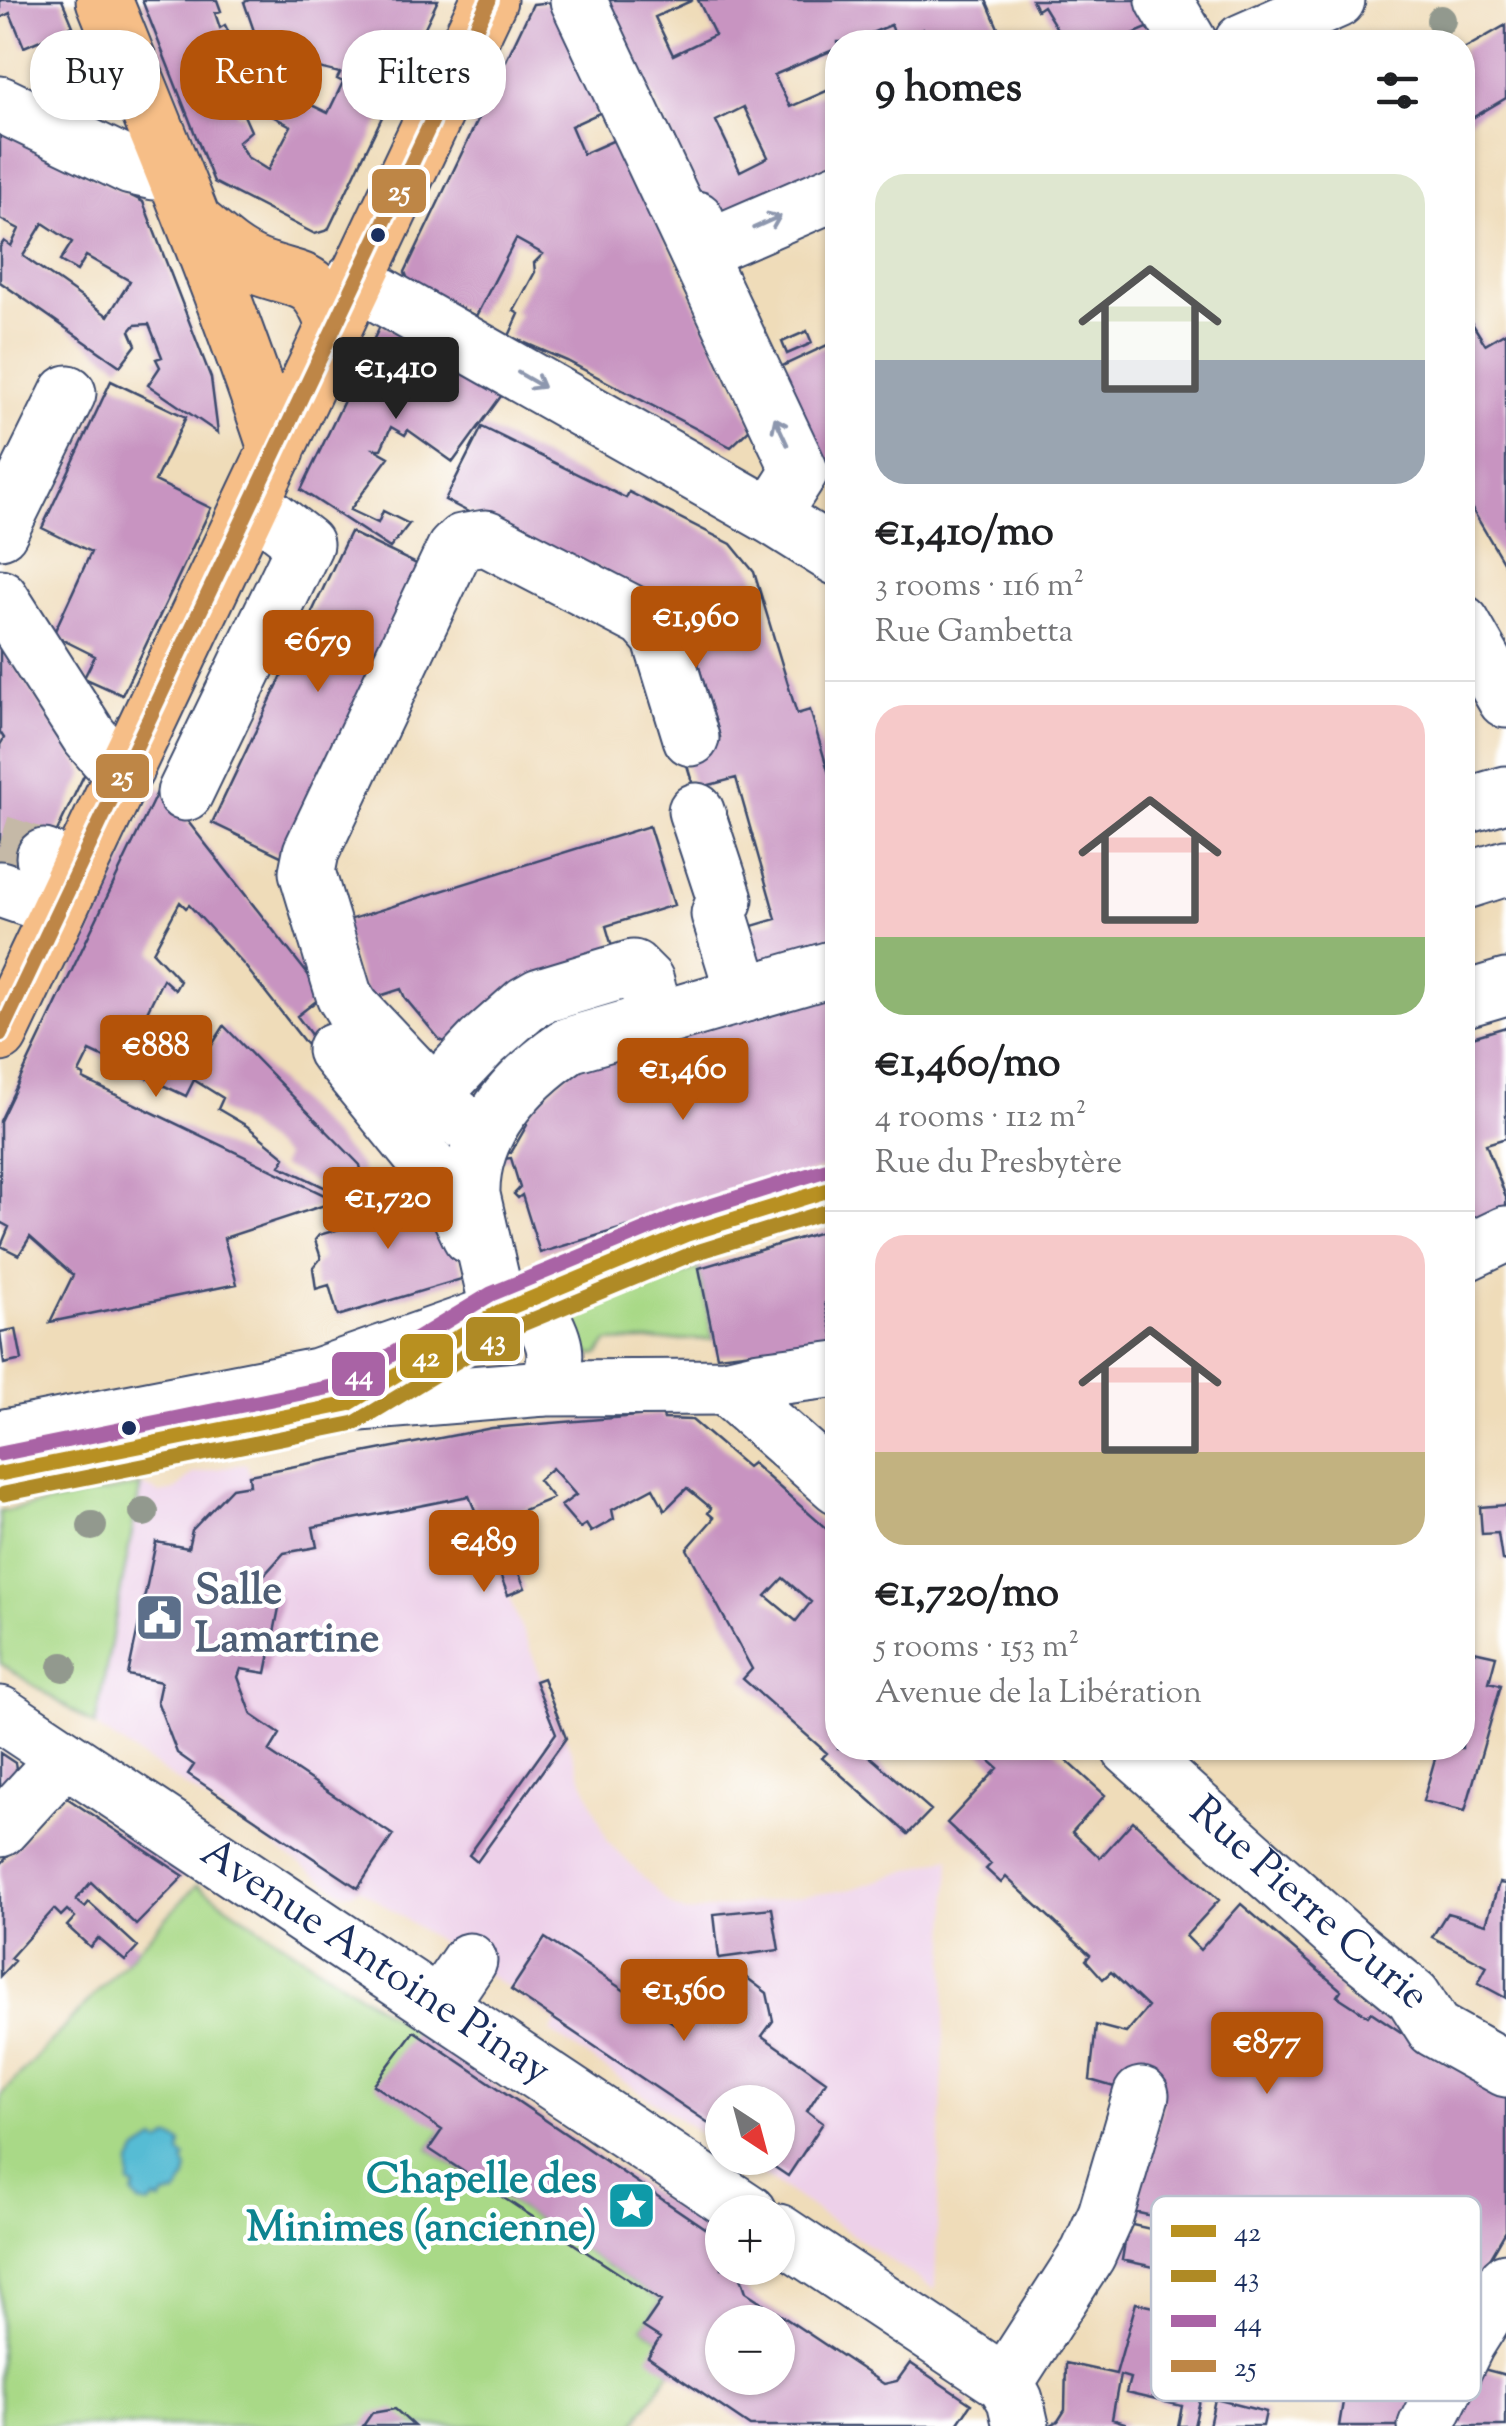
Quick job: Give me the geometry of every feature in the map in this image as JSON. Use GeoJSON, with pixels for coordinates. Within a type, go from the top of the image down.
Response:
{"type":"FeatureCollection","features":[{"type":"Feature","properties":{"kind":"main road"},"geometry":{"type":"LineString","coordinates":[[104,0],[194,222],[277,451]]}},
{"type":"Feature","properties":{"kind":"main road"},"geometry":{"type":"LineString","coordinates":[[0,1034],[60,879],[126,769],[277,451],[308,382],[343,280],[489,0]]}},
{"type":"Feature","properties":{"kind":"main road"},"geometry":{"type":"LineString","coordinates":[[194,222],[233,254],[258,267],[343,280]]}},
{"type":"Feature","properties":{"kind":"main road"},"geometry":{"type":"LineString","coordinates":[[237,338],[264,362],[308,382]]}},
{"type":"Feature","properties":{"kind":"street"},"geometry":{"type":"LineString","coordinates":[[578,0],[800,471],[771,516]]}},
{"type":"Feature","properties":{"kind":"street"},"geometry":{"type":"LineString","coordinates":[[592,0],[700,226],[698,252]]}},
{"type":"Feature","properties":{"kind":"street"},"geometry":{"type":"LineString","coordinates":[[1269,30],[1337,0]]}},
{"type":"Feature","properties":{"kind":"street"},"geometry":{"type":"LineString","coordinates":[[0,104],[131,167],[154,172],[170,166]]}},
{"type":"Feature","properties":{"kind":"street"},"geometry":{"type":"LineString","coordinates":[[698,252],[825,197]]}},
{"type":"Feature","properties":{"kind":"street"},"geometry":{"type":"LineString","coordinates":[[343,280],[771,516],[825,550]]}},
{"type":"Feature","properties":{"kind":"street"},"geometry":{"type":"LineString","coordinates":[[0,531],[68,394]]}},
{"type":"Feature","properties":{"kind":"street"},"geometry":{"type":"LineString","coordinates":[[185,793],[305,544],[252,504]]}},
{"type":"Feature","properties":{"kind":"street"},"geometry":{"type":"LineString","coordinates":[[484,1137],[459,1120],[352,1008],[344,995],[307,872],[310,852],[454,550],[462,542],[486,538],[655,628],[690,738]]}},
{"type":"Feature","properties":{"kind":"street"},"geometry":{"type":"LineString","coordinates":[[0,596],[89,736],[106,756],[126,769]]}},
{"type":"Feature","properties":{"kind":"street"},"geometry":{"type":"LineString","coordinates":[[1475,646],[1506,700]]}},
{"type":"Feature","properties":{"kind":"street"},"geometry":{"type":"LineString","coordinates":[[1475,802],[1506,794]]}},
{"type":"Feature","properties":{"kind":"street"},"geometry":{"type":"LineString","coordinates":[[696,812],[725,899],[719,914],[748,993]]}},
{"type":"Feature","properties":{"kind":"street"},"geometry":{"type":"LineString","coordinates":[[1475,878],[1506,868]]}},
{"type":"Feature","properties":{"kind":"street"},"geometry":{"type":"LineString","coordinates":[[0,889],[60,879]]}},
{"type":"Feature","properties":{"kind":"street"},"geometry":{"type":"LineString","coordinates":[[434,1094],[482,1043],[540,996],[633,968],[646,982],[656,1020]]}},
{"type":"Feature","properties":{"kind":"street"},"geometry":{"type":"LineString","coordinates":[[544,1388],[557,1359],[554,1343],[515,1305],[482,1239],[472,1176],[484,1137],[503,1104],[570,1044],[825,971]]}},
{"type":"Feature","properties":{"kind":"street"},"geometry":{"type":"LineString","coordinates":[[1475,996],[1506,987]]}},
{"type":"Feature","properties":{"kind":"street"},"geometry":{"type":"LineString","coordinates":[[335,1050],[448,1189],[466,1231],[472,1238],[482,1239]]}},
{"type":"Feature","properties":{"kind":"street"},"geometry":{"type":"LineString","coordinates":[[0,1438],[317,1376],[515,1305],[687,1234],[825,1191]]}},
{"type":"Feature","properties":{"kind":"street"},"geometry":{"type":"LineString","coordinates":[[1475,1248],[1506,1234]]}},
{"type":"Feature","properties":{"kind":"street"},"geometry":{"type":"LineString","coordinates":[[481,1394],[474,1358],[486,1324],[515,1305]]}},
{"type":"Feature","properties":{"kind":"street"},"geometry":{"type":"LineString","coordinates":[[348,1404],[515,1305]]}},
{"type":"Feature","properties":{"kind":"street"},"geometry":{"type":"LineString","coordinates":[[0,1474],[348,1404],[544,1388],[726,1386],[825,1370]]}},
{"type":"Feature","properties":{"kind":"street"},"geometry":{"type":"LineString","coordinates":[[726,1386],[825,1474]]}},
{"type":"Feature","properties":{"kind":"street","name":"Avenue Antoine Pinay"},"geometry":{"type":"LineString","coordinates":[[0,1714],[722,2195]]}},
{"type":"Feature","properties":{"kind":"street"},"geometry":{"type":"LineString","coordinates":[[0,1829],[65,1758]]}},
{"type":"Feature","properties":{"kind":"street","name":"Rue Pierre Curie"},"geometry":{"type":"LineString","coordinates":[[1142,1760],[1413,1996],[1434,2030],[1506,2068]]}},
{"type":"Feature","properties":{"kind":"street"},"geometry":{"type":"LineString","coordinates":[[439,2006],[469,1962]]}},
{"type":"Feature","properties":{"kind":"street"},"geometry":{"type":"LineString","coordinates":[[795,2241],[941,2318],[1009,2409],[1088,2254],[1143,2118]]}},
{"type":"Feature","properties":{"kind":"street"},"geometry":{"type":"LineString","coordinates":[[1487,2349],[1506,2281]]}},
{"type":"Feature","properties":{"kind":"street"},"geometry":{"type":"LineString","coordinates":[[1426,2426],[1446,2401]]}},
{"type":"Feature","properties":{"kind":"shaded area"},"geometry":{"type":"Polygon","coordinates":[[[444,1437],[608,1842],[673,1907],[687,1913],[852,1889],[950,1857],[935,2290],[762,2175],[795,2175],[795,2085],[705,2085],[705,2136],[551,2032],[557,2021],[359,1888],[343,1893],[95,1726],[141,1485],[161,1494],[177,1489],[193,1474],[246,1463],[250,1475],[444,1437]]]}},
{"type":"Feature","properties":{"kind":"green space"},"geometry":{"type":"Polygon","coordinates":[[[699,1268],[713,1339],[607,1342],[599,1354],[591,1355],[580,1347],[575,1328],[579,1307],[699,1268]]]}},
{"type":"Feature","properties":{"kind":"green space"},"geometry":{"type":"Polygon","coordinates":[[[141,1485],[95,1726],[0,1663],[0,1512],[141,1485]]]}},
{"type":"Feature","properties":{"kind":"green space"},"geometry":{"type":"Polygon","coordinates":[[[197,1885],[414,2031],[442,2130],[429,2149],[661,2301],[643,2327],[682,2354],[633,2426],[0,2426],[0,2096],[197,1885]]]}},
{"type":"Feature","properties":{"kind":"water"},"geometry":{"type":"Polygon","coordinates":[[[171,2137],[181,2143],[180,2154],[186,2158],[184,2182],[176,2194],[165,2196],[161,2202],[156,2199],[149,2205],[139,2203],[133,2195],[135,2187],[130,2185],[130,2165],[138,2151],[155,2140],[160,2143],[171,2137]]]}},
{"type":"Feature","properties":{"kind":"building"},"geometry":{"type":"Polygon","coordinates":[[[0,0],[62,0],[73,26],[64,30],[30,30],[30,44],[24,47],[10,13],[0,18],[0,0]]]}},
{"type":"Feature","properties":{"kind":"building"},"geometry":{"type":"Polygon","coordinates":[[[142,0],[217,0],[221,11],[215,13],[220,28],[225,25],[228,30],[180,30],[180,96],[160,46],[160,30],[154,30],[142,0]]]}},
{"type":"Feature","properties":{"kind":"building"},"geometry":{"type":"Polygon","coordinates":[[[249,0],[438,0],[424,30],[342,30],[342,82],[337,79],[340,73],[322,69],[322,30],[254,30],[244,2],[249,0]]]}},
{"type":"Feature","properties":{"kind":"building"},"geometry":{"type":"Polygon","coordinates":[[[607,0],[693,0],[655,17],[673,55],[715,35],[698,0],[986,0],[999,30],[893,30],[891,25],[879,30],[825,30],[825,53],[774,75],[790,107],[825,92],[825,168],[718,215],[708,211],[607,0]],[[744,107],[716,121],[740,171],[768,157],[744,107]]]}},
{"type":"Feature","properties":{"kind":"building"},"geometry":{"type":"Polygon","coordinates":[[[1032,0],[1143,0],[1157,24],[1143,30],[1058,30],[1043,6],[1037,10],[1032,0]]]}},
{"type":"Feature","properties":{"kind":"building"},"geometry":{"type":"Polygon","coordinates":[[[553,2],[604,111],[571,126],[583,154],[617,139],[753,426],[731,447],[567,361],[509,336],[519,314],[514,311],[535,272],[534,263],[543,254],[516,239],[476,316],[409,282],[405,272],[478,120],[506,120],[506,61],[533,4],[553,2]]]}},
{"type":"Feature","properties":{"kind":"building"},"geometry":{"type":"Polygon","coordinates":[[[1506,25],[1506,98],[1475,116],[1475,43],[1506,25]]]}},
{"type":"Feature","properties":{"kind":"building"},"geometry":{"type":"Polygon","coordinates":[[[342,84],[342,120],[381,120],[328,230],[315,234],[214,182],[189,120],[246,120],[251,131],[238,142],[247,157],[268,170],[291,126],[280,120],[322,120],[322,110],[328,113],[342,84]]]}},
{"type":"Feature","properties":{"kind":"building"},"geometry":{"type":"Polygon","coordinates":[[[0,129],[143,202],[211,378],[218,433],[148,385],[160,367],[156,359],[162,357],[149,324],[135,325],[130,331],[136,345],[120,366],[0,282],[0,247],[4,241],[11,246],[19,229],[0,219],[0,129]],[[43,223],[23,256],[108,316],[130,281],[86,256],[77,271],[60,261],[72,242],[43,223]]]}},
{"type":"Feature","properties":{"kind":"building"},"geometry":{"type":"Polygon","coordinates":[[[381,324],[507,388],[453,462],[408,430],[405,435],[391,427],[381,449],[375,449],[389,457],[350,510],[378,523],[383,511],[409,524],[390,548],[301,490],[381,324]]]}},
{"type":"Feature","properties":{"kind":"building"},"geometry":{"type":"Polygon","coordinates":[[[1475,328],[1485,344],[1506,332],[1506,567],[1475,514],[1475,328]]]}},
{"type":"Feature","properties":{"kind":"building"},"geometry":{"type":"Polygon","coordinates":[[[807,331],[812,343],[787,354],[782,342],[807,331]]]}},
{"type":"Feature","properties":{"kind":"building"},"geometry":{"type":"Polygon","coordinates":[[[825,346],[825,462],[780,367],[825,346]]]}},
{"type":"Feature","properties":{"kind":"building"},"geometry":{"type":"Polygon","coordinates":[[[111,381],[186,417],[155,481],[211,508],[122,695],[84,678],[95,656],[53,635],[91,552],[42,528],[111,381]]]}},
{"type":"Feature","properties":{"kind":"building"},"geometry":{"type":"Polygon","coordinates":[[[482,427],[626,498],[629,492],[731,544],[754,572],[797,714],[810,710],[825,760],[825,950],[747,973],[735,931],[776,919],[736,778],[694,789],[682,748],[720,737],[684,617],[669,603],[592,566],[588,573],[445,500],[482,427]]]}},
{"type":"Feature","properties":{"kind":"building"},"geometry":{"type":"Polygon","coordinates":[[[350,532],[423,567],[285,858],[212,823],[350,532]]]}},
{"type":"Feature","properties":{"kind":"building"},"geometry":{"type":"Polygon","coordinates":[[[0,643],[85,773],[30,887],[0,878],[0,745],[4,738],[0,732],[0,643]]]}},
{"type":"Feature","properties":{"kind":"building"},"geometry":{"type":"Polygon","coordinates":[[[160,786],[324,995],[297,1016],[315,1040],[307,1045],[245,966],[189,905],[186,908],[180,902],[153,952],[180,981],[175,990],[163,979],[139,1028],[153,1038],[162,1024],[205,1056],[224,1026],[360,1165],[364,1184],[340,1192],[330,1183],[328,1189],[280,1166],[285,1157],[247,1126],[218,1109],[223,1098],[194,1080],[186,1096],[90,1051],[79,1073],[83,1079],[337,1201],[224,1238],[237,1284],[50,1322],[73,1275],[30,1237],[19,1255],[1,1246],[9,1227],[0,1222],[0,1121],[160,786]]]}},
{"type":"Feature","properties":{"kind":"building"},"geometry":{"type":"Polygon","coordinates":[[[649,826],[674,905],[606,926],[615,957],[449,1044],[440,1040],[401,989],[367,1000],[342,922],[649,826]]]}},
{"type":"Feature","properties":{"kind":"building"},"geometry":{"type":"Polygon","coordinates":[[[825,992],[825,1168],[540,1253],[522,1195],[518,1198],[514,1194],[520,1188],[511,1158],[503,1159],[503,1152],[511,1153],[527,1125],[521,1119],[575,1067],[825,992]]]}},
{"type":"Feature","properties":{"kind":"building"},"geometry":{"type":"Polygon","coordinates":[[[1506,1027],[1506,1138],[1486,1144],[1506,1197],[1506,1216],[1475,1229],[1475,1036],[1506,1027]]]}},
{"type":"Feature","properties":{"kind":"building"},"geometry":{"type":"Polygon","coordinates":[[[414,1183],[421,1205],[439,1199],[465,1278],[338,1316],[329,1285],[316,1289],[313,1268],[321,1258],[315,1240],[319,1235],[364,1222],[357,1201],[414,1183]]]}},
{"type":"Feature","properties":{"kind":"building"},"geometry":{"type":"Polygon","coordinates":[[[825,1231],[825,1344],[717,1356],[699,1268],[825,1231]]]}},
{"type":"Feature","properties":{"kind":"building"},"geometry":{"type":"Polygon","coordinates":[[[16,1329],[22,1360],[4,1364],[0,1332],[16,1329]]]}},
{"type":"Feature","properties":{"kind":"building"},"geometry":{"type":"Polygon","coordinates":[[[662,1414],[664,1419],[692,1420],[747,1467],[752,1463],[825,1528],[825,1751],[743,1679],[752,1669],[687,1549],[714,1518],[708,1513],[711,1508],[687,1488],[665,1510],[653,1488],[612,1510],[614,1519],[591,1532],[586,1524],[580,1528],[561,1506],[576,1495],[552,1468],[538,1480],[553,1498],[482,1527],[469,1496],[313,1527],[317,1547],[284,1553],[258,1582],[255,1592],[281,1598],[266,1673],[241,1669],[238,1677],[252,1715],[280,1734],[269,1752],[393,1835],[358,1888],[188,1774],[194,1765],[177,1753],[157,1701],[161,1682],[128,1675],[156,1542],[188,1548],[192,1530],[232,1488],[250,1485],[249,1475],[492,1428],[662,1414]],[[783,1578],[766,1596],[796,1621],[811,1602],[783,1578]]]}},
{"type":"Feature","properties":{"kind":"building"},"geometry":{"type":"Polygon","coordinates":[[[1506,1505],[1506,1561],[1502,1560],[1498,1533],[1482,1534],[1480,1507],[1506,1505]]]}},
{"type":"Feature","properties":{"kind":"building"},"geometry":{"type":"Polygon","coordinates":[[[510,1552],[525,1588],[508,1595],[494,1559],[510,1552]]]}},
{"type":"Feature","properties":{"kind":"building"},"geometry":{"type":"Polygon","coordinates":[[[1475,1651],[1496,1656],[1489,1682],[1501,1685],[1465,1811],[1423,1801],[1435,1760],[1475,1760],[1475,1651]]]}},
{"type":"Feature","properties":{"kind":"building"},"geometry":{"type":"Polygon","coordinates":[[[543,1678],[566,1738],[477,1862],[469,1855],[556,1733],[535,1681],[543,1678]]]}},
{"type":"Feature","properties":{"kind":"building"},"geometry":{"type":"Polygon","coordinates":[[[0,1753],[15,1763],[17,1774],[0,1793],[0,1753]]]}},
{"type":"Feature","properties":{"kind":"building"},"geometry":{"type":"Polygon","coordinates":[[[825,1755],[825,1760],[874,1760],[931,1810],[908,1834],[822,1758],[825,1755]]]}},
{"type":"Feature","properties":{"kind":"building"},"geometry":{"type":"Polygon","coordinates":[[[989,1760],[1066,1760],[1105,1795],[1072,1832],[1100,1858],[1133,1821],[1219,1900],[1186,1936],[1200,1950],[1241,1904],[1341,1990],[1337,1996],[1368,2016],[1371,2012],[1441,2059],[1506,2090],[1506,2231],[1481,2274],[1481,2196],[1151,2196],[1151,2216],[1134,2212],[1163,2101],[1090,2080],[1096,2025],[1126,2033],[1148,2007],[1111,1972],[1103,1979],[1086,1960],[1090,1955],[1006,1877],[1001,1883],[986,1869],[991,1864],[947,1823],[998,1768],[989,1760]]]}},
{"type":"Feature","properties":{"kind":"building"},"geometry":{"type":"Polygon","coordinates":[[[64,1796],[184,1876],[136,1925],[91,1882],[76,1900],[85,1907],[89,1902],[138,1947],[125,1961],[98,1938],[90,1947],[67,1926],[75,1917],[67,1910],[61,1916],[54,1909],[10,1958],[14,1961],[0,1976],[0,1865],[64,1796]]]}},
{"type":"Feature","properties":{"kind":"building"},"geometry":{"type":"Polygon","coordinates":[[[1499,1883],[1506,1884],[1506,1998],[1478,1983],[1487,1966],[1432,1937],[1447,1913],[1486,1924],[1499,1883]]]}},
{"type":"Feature","properties":{"kind":"building"},"geometry":{"type":"Polygon","coordinates":[[[772,1908],[779,1950],[719,1958],[714,1914],[772,1908]]]}},
{"type":"Feature","properties":{"kind":"building"},"geometry":{"type":"Polygon","coordinates":[[[545,1938],[681,2028],[711,1982],[742,1974],[767,1993],[773,2021],[762,2036],[826,2081],[807,2111],[823,2123],[795,2165],[795,2085],[705,2085],[705,2121],[511,1990],[545,1938]]]}},
{"type":"Feature","properties":{"kind":"building"},"geometry":{"type":"Polygon","coordinates":[[[414,2031],[705,2228],[705,2285],[744,2285],[746,2292],[766,2305],[705,2305],[705,2395],[795,2395],[795,2325],[884,2384],[897,2381],[910,2363],[971,2404],[956,2426],[750,2426],[648,2357],[660,2338],[643,2327],[661,2301],[429,2149],[442,2130],[374,2085],[414,2031]]]}},
{"type":"Feature","properties":{"kind":"building"},"geometry":{"type":"Polygon","coordinates":[[[1128,2224],[1151,2229],[1151,2266],[1122,2260],[1128,2224]]]}},
{"type":"Feature","properties":{"kind":"building"},"geometry":{"type":"Polygon","coordinates":[[[1136,2303],[1151,2306],[1151,2399],[1126,2393],[1130,2378],[1120,2375],[1112,2419],[1125,2423],[1124,2426],[1049,2426],[1065,2410],[1066,2363],[1116,2374],[1136,2303]]]}},
{"type":"Feature","properties":{"kind":"building"},"geometry":{"type":"Polygon","coordinates":[[[1483,2369],[1506,2375],[1506,2426],[1456,2426],[1468,2401],[1481,2401],[1483,2369]]]}},
{"type":"Feature","properties":{"kind":"building"},"geometry":{"type":"Polygon","coordinates":[[[1160,2401],[1200,2401],[1194,2426],[1178,2426],[1182,2406],[1160,2401]]]}},
{"type":"Feature","properties":{"kind":"building"},"geometry":{"type":"Polygon","coordinates":[[[1215,2401],[1266,2412],[1263,2426],[1209,2426],[1215,2401]]]}},
{"type":"Feature","properties":{"kind":"building"},"geometry":{"type":"Polygon","coordinates":[[[1339,2401],[1415,2401],[1403,2426],[1339,2426],[1343,2402],[1339,2401]]]}},
{"type":"Feature","properties":{"kind":"building"},"geometry":{"type":"Polygon","coordinates":[[[395,2409],[414,2426],[363,2426],[372,2413],[395,2409]]]}},
{"type":"Feature","properties":{"kind":"tunnel"},"geometry":{"type":"LineString","coordinates":[[0,843],[44,857]]}},
{"type":"Feature","properties":{"kind":"transit line","name":"25"},"geometry":{"type":"LineString","coordinates":[[0,1034],[489,0]]}},
{"type":"Feature","properties":{"kind":"transit line","name":"44"},"geometry":{"type":"LineString","coordinates":[[0,1454],[341,1385],[491,1294],[679,1216],[825,1170]]}},
{"type":"Feature","properties":{"kind":"transit line","name":"42"},"geometry":{"type":"LineString","coordinates":[[0,1474],[348,1404],[499,1312],[687,1234],[825,1191]]}},
{"type":"Feature","properties":{"kind":"transit line","name":"43"},"geometry":{"type":"LineString","coordinates":[[4,1494],[355,1423],[508,1330],[694,1253],[825,1212]]}},
{"type":"Feature","properties":{"kind":"place","name":"Salle Lamartine"},"geometry":{"type":"Point","coordinates":[160,1617]}},
{"type":"Feature","properties":{"kind":"place","name":"Chapelle des Minimes (ancienne)"},"geometry":{"type":"Point","coordinates":[632,2206]}}]}
